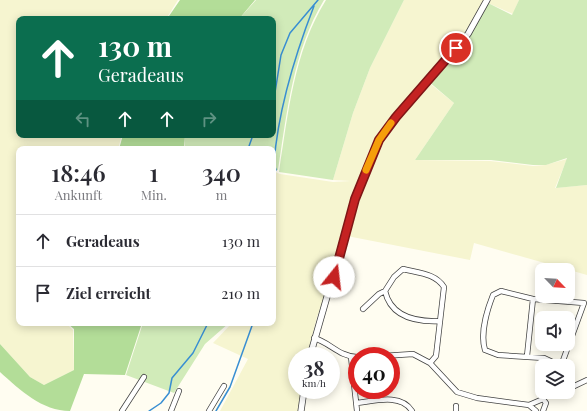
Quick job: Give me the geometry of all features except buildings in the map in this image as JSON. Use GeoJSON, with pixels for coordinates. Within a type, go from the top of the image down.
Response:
{"type":"FeatureCollection","features":[{"type":"Feature","properties":{"kind":"street"},"geometry":{"type":"LineString","coordinates":[[312,347],[362,181],[382,136],[462,41],[487,0]]}},
{"type":"Feature","properties":{"kind":"street"},"geometry":{"type":"LineString","coordinates":[[363,310],[379,294],[385,291],[394,277],[403,269],[434,276],[440,280],[444,287],[436,356],[430,362]]}},
{"type":"Feature","properties":{"kind":"street"},"geometry":{"type":"LineString","coordinates":[[385,291],[386,298],[407,319],[423,322],[440,321]]}},
{"type":"Feature","properties":{"kind":"street"},"geometry":{"type":"LineString","coordinates":[[546,359],[527,356],[505,356],[485,350],[484,336],[487,309],[493,295],[496,292],[511,292],[533,298],[584,303],[564,359]]}},
{"type":"Feature","properties":{"kind":"street"},"geometry":{"type":"LineString","coordinates":[[527,356],[533,298]]}},
{"type":"Feature","properties":{"kind":"street"},"geometry":{"type":"LineString","coordinates":[[314,338],[327,343],[348,355]]}},
{"type":"Feature","properties":{"kind":"street"},"geometry":{"type":"LineString","coordinates":[[400,355],[414,354],[430,362],[457,392],[477,398],[529,405],[543,400],[546,403],[543,411]]}},
{"type":"Feature","properties":{"kind":"street"},"geometry":{"type":"LineString","coordinates":[[122,411],[144,377]]}},
{"type":"Feature","properties":{"kind":"street"},"geometry":{"type":"LineString","coordinates":[[575,386],[587,380]]}},
{"type":"Feature","properties":{"kind":"street"},"geometry":{"type":"LineString","coordinates":[[209,411],[224,386]]}},
{"type":"Feature","properties":{"kind":"street"},"geometry":{"type":"LineString","coordinates":[[171,411],[179,391]]}},
{"type":"Feature","properties":{"kind":"street"},"geometry":{"type":"LineString","coordinates":[[301,411],[303,399]]}},
{"type":"Feature","properties":{"kind":"street"},"geometry":{"type":"LineString","coordinates":[[356,399],[357,411]]}},
{"type":"Feature","properties":{"kind":"street"},"geometry":{"type":"LineString","coordinates":[[357,403],[398,400],[405,403],[412,411]]}},
{"type":"Feature","properties":{"kind":"street"},"geometry":{"type":"LineString","coordinates":[[529,405],[536,411]]}},
{"type":"Feature","properties":{"kind":"green space"},"geometry":{"type":"Polygon","coordinates":[[[0,0],[178,0],[168,16],[16,16],[16,138],[121,138],[119,146],[16,146],[16,326],[69,326],[73,330],[74,370],[44,385],[30,377],[0,344],[0,0]]]}},
{"type":"Feature","properties":{"kind":"green space"},"geometry":{"type":"Polygon","coordinates":[[[180,0],[255,0],[242,16],[169,16],[180,0]]]}},
{"type":"Feature","properties":{"kind":"green space"},"geometry":{"type":"Polygon","coordinates":[[[256,0],[324,0],[313,20],[298,61],[288,104],[278,170],[276,170],[276,146],[185,146],[185,138],[276,138],[276,16],[242,16],[256,0]]]}},
{"type":"Feature","properties":{"kind":"green space"},"geometry":{"type":"Polygon","coordinates":[[[326,0],[404,0],[370,68],[353,113],[333,180],[279,172],[289,106],[299,62],[306,40],[326,0]]]}},
{"type":"Feature","properties":{"kind":"green space"},"geometry":{"type":"Polygon","coordinates":[[[404,0],[486,0],[470,28],[426,80],[370,157],[332,277],[317,317],[309,347],[288,347],[288,399],[301,399],[299,411],[220,411],[248,359],[213,343],[229,326],[276,326],[276,172],[333,182],[351,181],[333,180],[353,113],[370,68],[404,0]]]}},
{"type":"Feature","properties":{"kind":"green space"},"geometry":{"type":"Polygon","coordinates":[[[489,0],[519,0],[513,14],[488,3],[489,0]]]}},
{"type":"Feature","properties":{"kind":"green space"},"geometry":{"type":"Polygon","coordinates":[[[519,0],[587,0],[587,185],[556,188],[567,158],[546,165],[491,160],[415,160],[454,103],[428,81],[463,43],[488,3],[512,15],[519,0]]]}},
{"type":"Feature","properties":{"kind":"green space"},"geometry":{"type":"Polygon","coordinates":[[[428,82],[454,103],[415,160],[490,161],[533,166],[545,165],[567,159],[555,188],[587,185],[587,275],[575,272],[575,263],[545,263],[474,243],[470,260],[347,236],[354,207],[383,136],[428,82]]]}},
{"type":"Feature","properties":{"kind":"green space"},"geometry":{"type":"Polygon","coordinates":[[[122,138],[185,138],[184,146],[120,146],[122,138]]]}},
{"type":"Feature","properties":{"kind":"green space"},"geometry":{"type":"Polygon","coordinates":[[[70,326],[141,326],[125,375],[84,374],[70,411],[50,407],[32,398],[15,386],[0,372],[0,344],[30,377],[44,385],[74,370],[74,329],[70,326]]]}},
{"type":"Feature","properties":{"kind":"green space"},"geometry":{"type":"Polygon","coordinates":[[[142,326],[226,326],[205,344],[174,393],[126,375],[142,326]]]}},
{"type":"Feature","properties":{"kind":"waterway"},"geometry":{"type":"LineString","coordinates":[[276,86],[281,55],[290,33],[318,0]]}},
{"type":"Feature","properties":{"kind":"waterway"},"geometry":{"type":"LineString","coordinates":[[276,146],[288,83],[314,6]]}},
{"type":"Feature","properties":{"kind":"waterway"},"geometry":{"type":"LineString","coordinates":[[249,146],[252,138]]}},
{"type":"Feature","properties":{"kind":"waterway"},"geometry":{"type":"LineString","coordinates":[[149,411],[161,403],[169,393],[172,378],[193,353],[206,326]]}},
{"type":"Feature","properties":{"kind":"waterway"},"geometry":{"type":"LineString","coordinates":[[216,411],[230,387],[252,326]]}},
{"type":"Feature","properties":{"kind":"slow traffic"},"geometry":{"type":"LineString","coordinates":[[366,170],[379,140],[391,123]]}},
{"type":"Feature","properties":{"kind":"route"},"geometry":{"type":"LineString","coordinates":[[334,277],[355,199],[379,140],[396,117],[456,48]]}}]}
